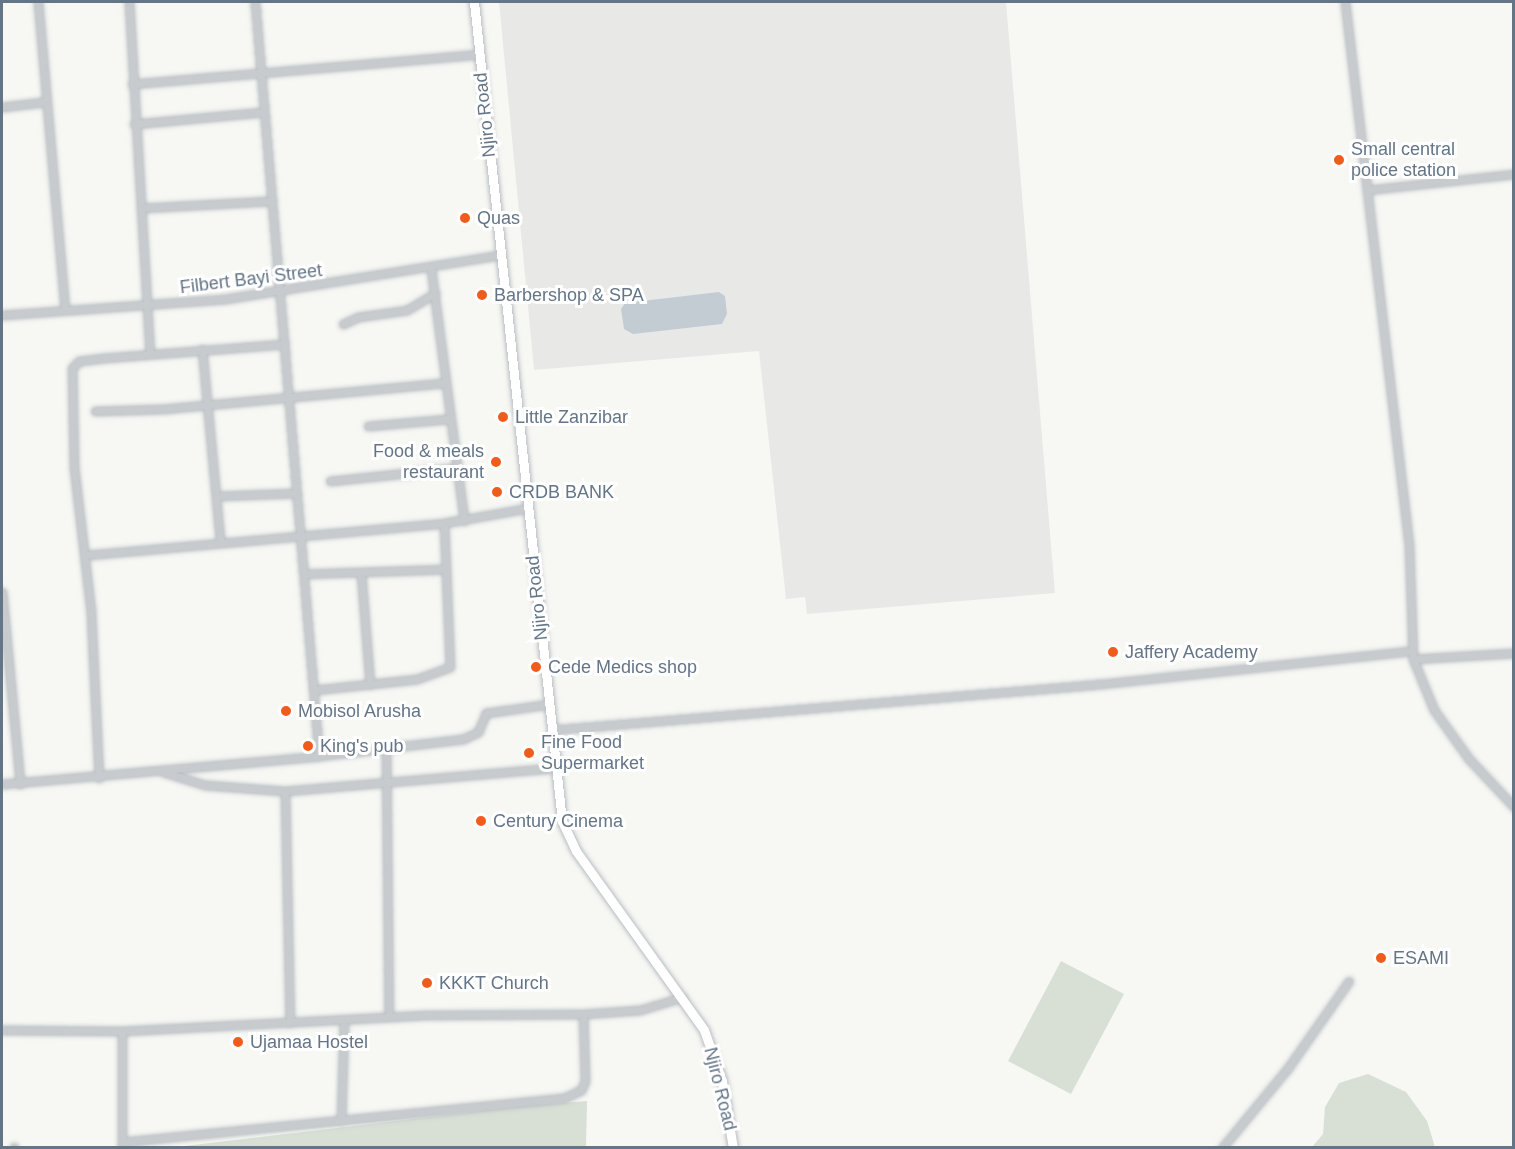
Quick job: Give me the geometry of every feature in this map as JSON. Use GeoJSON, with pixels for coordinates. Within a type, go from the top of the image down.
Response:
{"type":"FeatureCollection","features":[{"type":"Feature","properties":{"kind":"street"},"geometry":{"type":"LineString","coordinates":[[38,2],[44,102],[66,309]]}},
{"type":"Feature","properties":{"kind":"street"},"geometry":{"type":"LineString","coordinates":[[129,2],[134,124],[150,353]]}},
{"type":"Feature","properties":{"kind":"street"},"geometry":{"type":"LineString","coordinates":[[255,2],[319,756]]}},
{"type":"Feature","properties":{"kind":"street","name":"Njiro Road"},"geometry":{"type":"LineString","coordinates":[[474,2],[550,730],[562,820],[570,841],[684,997],[704,1030],[717,1064],[733,1148]]}},
{"type":"Feature","properties":{"kind":"street"},"geometry":{"type":"LineString","coordinates":[[1345,2],[1411,567],[1412,655],[1422,686],[1448,729],[1469,759],[1514,807]]}},
{"type":"Feature","properties":{"kind":"street"},"geometry":{"type":"LineString","coordinates":[[132,84],[261,70],[479,54]]}},
{"type":"Feature","properties":{"kind":"street"},"geometry":{"type":"LineString","coordinates":[[2,106],[44,102]]}},
{"type":"Feature","properties":{"kind":"street"},"geometry":{"type":"LineString","coordinates":[[134,124],[263,112]]}},
{"type":"Feature","properties":{"kind":"street"},"geometry":{"type":"LineString","coordinates":[[1367,189],[1514,174]]}},
{"type":"Feature","properties":{"kind":"street"},"geometry":{"type":"LineString","coordinates":[[141,208],[271,201]]}},
{"type":"Feature","properties":{"kind":"street","name":"Filbert Bayi Street"},"geometry":{"type":"LineString","coordinates":[[2,315],[146,305],[280,292],[431,269],[501,255]]}},
{"type":"Feature","properties":{"kind":"street"},"geometry":{"type":"LineString","coordinates":[[431,269],[454,468],[464,521]]}},
{"type":"Feature","properties":{"kind":"street"},"geometry":{"type":"LineString","coordinates":[[343,324],[358,317],[407,310],[435,293]]}},
{"type":"Feature","properties":{"kind":"street"},"geometry":{"type":"LineString","coordinates":[[99,778],[87,555],[74,468],[72,368],[85,360],[284,344]]}},
{"type":"Feature","properties":{"kind":"street"},"geometry":{"type":"LineString","coordinates":[[202,350],[218,496],[220,541]]}},
{"type":"Feature","properties":{"kind":"street"},"geometry":{"type":"LineString","coordinates":[[95,411],[288,398],[444,383]]}},
{"type":"Feature","properties":{"kind":"street"},"geometry":{"type":"LineString","coordinates":[[368,426],[448,419]]}},
{"type":"Feature","properties":{"kind":"street"},"geometry":{"type":"LineString","coordinates":[[330,481],[454,468]]}},
{"type":"Feature","properties":{"kind":"street"},"geometry":{"type":"LineString","coordinates":[[218,496],[297,494]]}},
{"type":"Feature","properties":{"kind":"street"},"geometry":{"type":"LineString","coordinates":[[87,555],[220,541],[464,521],[528,508]]}},
{"type":"Feature","properties":{"kind":"street"},"geometry":{"type":"LineString","coordinates":[[314,690],[417,679],[447,669],[452,664],[444,523]]}},
{"type":"Feature","properties":{"kind":"street"},"geometry":{"type":"LineString","coordinates":[[304,574],[446,569]]}},
{"type":"Feature","properties":{"kind":"street"},"geometry":{"type":"LineString","coordinates":[[361,573],[370,685]]}},
{"type":"Feature","properties":{"kind":"street"},"geometry":{"type":"LineString","coordinates":[[2,592],[20,784]]}},
{"type":"Feature","properties":{"kind":"street"},"geometry":{"type":"LineString","coordinates":[[550,730],[1101,684],[1412,655],[1514,653]]}},
{"type":"Feature","properties":{"kind":"street"},"geometry":{"type":"LineString","coordinates":[[2,784],[99,778],[463,739],[478,732],[486,712],[549,704]]}},
{"type":"Feature","properties":{"kind":"street"},"geometry":{"type":"LineString","coordinates":[[386,748],[389,1017]]}},
{"type":"Feature","properties":{"kind":"street"},"geometry":{"type":"LineString","coordinates":[[160,771],[205,785],[285,791],[556,768]]}},
{"type":"Feature","properties":{"kind":"street"},"geometry":{"type":"LineString","coordinates":[[285,791],[290,1023]]}},
{"type":"Feature","properties":{"kind":"street"},"geometry":{"type":"LineString","coordinates":[[1222,1148],[1301,1051],[1349,981]]}},
{"type":"Feature","properties":{"kind":"street"},"geometry":{"type":"LineString","coordinates":[[2,1030],[122,1031],[389,1017],[583,1014],[640,1010],[684,997]]}},
{"type":"Feature","properties":{"kind":"street"},"geometry":{"type":"LineString","coordinates":[[122,1031],[122,1145],[574,1095],[585,1081],[583,1014]]}},
{"type":"Feature","properties":{"kind":"street"},"geometry":{"type":"LineString","coordinates":[[341,1121],[344,1020]]}},
{"type":"Feature","properties":{"kind":"street"},"geometry":{"type":"LineString","coordinates":[[163,1148],[164,1139]]}},
{"type":"Feature","properties":{"kind":"shaded area"},"geometry":{"type":"Polygon","coordinates":[[[499,2],[1006,2],[1055,593],[807,614],[805,597],[786,599],[759,351],[534,370],[499,2]]]}},
{"type":"Feature","properties":{"kind":"shaded area"},"geometry":{"type":"Polygon","coordinates":[[[719,292],[725,296],[727,314],[722,324],[633,334],[624,329],[621,309],[625,303],[719,292]]]}},
{"type":"Feature","properties":{"kind":"shaded area"},"geometry":{"type":"Polygon","coordinates":[[[1061,961],[1124,994],[1071,1094],[1008,1061],[1061,961]]]}},
{"type":"Feature","properties":{"kind":"shaded area"},"geometry":{"type":"Polygon","coordinates":[[[1368,1074],[1406,1092],[1427,1121],[1435,1147],[1312,1147],[1323,1134],[1325,1107],[1339,1083],[1368,1074]]]}},
{"type":"Feature","properties":{"kind":"shaded area"},"geometry":{"type":"Polygon","coordinates":[[[587,1101],[586,1147],[176,1147],[523,1106],[587,1101]]]}},
{"type":"Feature","properties":{"kind":"place","name":"Small central police station"},"geometry":{"type":"Point","coordinates":[1339,160]}},
{"type":"Feature","properties":{"kind":"place","name":"Quas"},"geometry":{"type":"Point","coordinates":[465,218]}},
{"type":"Feature","properties":{"kind":"place","name":"Barbershop & SPA"},"geometry":{"type":"Point","coordinates":[482,295]}},
{"type":"Feature","properties":{"kind":"place","name":"Little Zanzibar"},"geometry":{"type":"Point","coordinates":[503,417]}},
{"type":"Feature","properties":{"kind":"place","name":"Food & meals restaurant"},"geometry":{"type":"Point","coordinates":[496,462]}},
{"type":"Feature","properties":{"kind":"place","name":"CRDB BANK"},"geometry":{"type":"Point","coordinates":[497,492]}},
{"type":"Feature","properties":{"kind":"place","name":"Jaffery Academy"},"geometry":{"type":"Point","coordinates":[1113,652]}},
{"type":"Feature","properties":{"kind":"place","name":"Cede Medics shop"},"geometry":{"type":"Point","coordinates":[536,667]}},
{"type":"Feature","properties":{"kind":"place","name":"Mobisol Arusha"},"geometry":{"type":"Point","coordinates":[286,711]}},
{"type":"Feature","properties":{"kind":"place","name":"King's pub"},"geometry":{"type":"Point","coordinates":[308,746]}},
{"type":"Feature","properties":{"kind":"place","name":"Fine Food Supermarket"},"geometry":{"type":"Point","coordinates":[529,753]}},
{"type":"Feature","properties":{"kind":"place","name":"Century Cinema"},"geometry":{"type":"Point","coordinates":[481,821]}},
{"type":"Feature","properties":{"kind":"place","name":"ESAMI"},"geometry":{"type":"Point","coordinates":[1381,958]}},
{"type":"Feature","properties":{"kind":"place","name":"KKKT Church"},"geometry":{"type":"Point","coordinates":[427,983]}},
{"type":"Feature","properties":{"kind":"place","name":"Ujamaa Hostel"},"geometry":{"type":"Point","coordinates":[238,1042]}}]}
